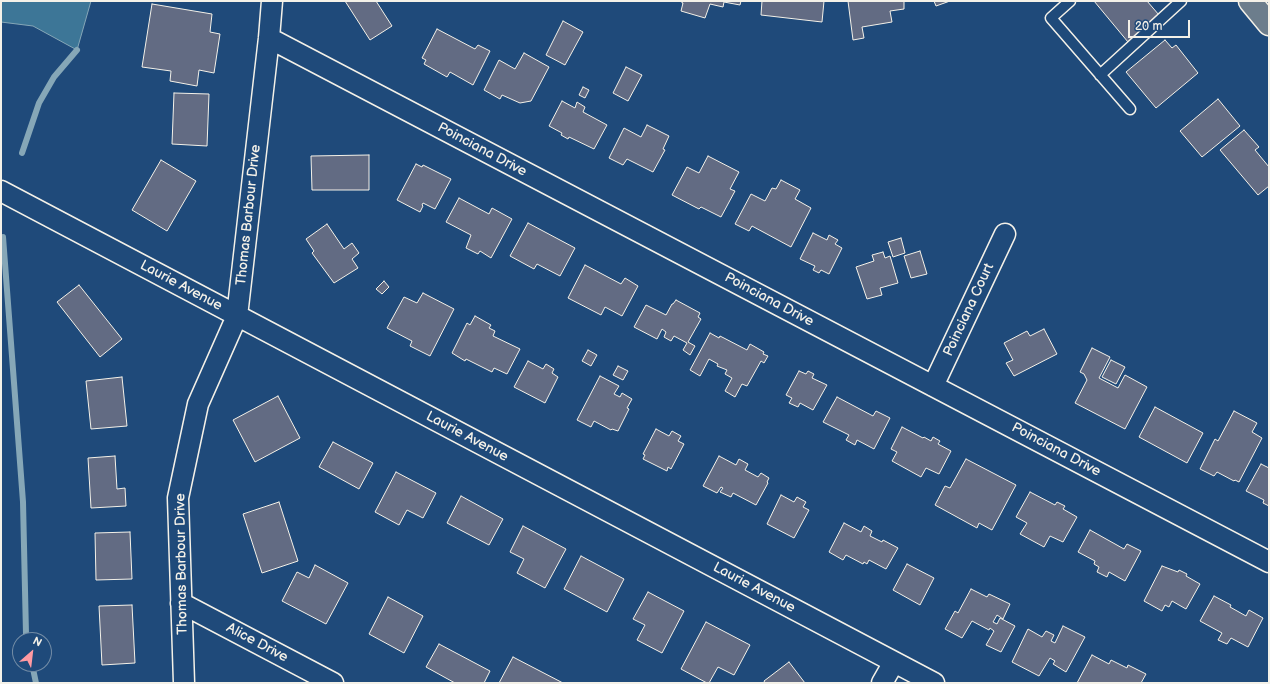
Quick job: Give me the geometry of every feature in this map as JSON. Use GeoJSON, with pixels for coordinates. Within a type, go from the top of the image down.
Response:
{"type":"FeatureCollection","features":[{"type":"Feature","properties":{"kind":"main road"},"geometry":{"type":"LineString","coordinates":[[1250,1],[1269,24]]}},
{"type":"Feature","properties":{"kind":"street","name":"Thomas Barbour Drive"},"geometry":{"type":"LineString","coordinates":[[184,683],[178,498],[198,404],[237,316],[272,1]]}},
{"type":"Feature","properties":{"kind":"street","name":"Poinciana Drive"},"geometry":{"type":"LineString","coordinates":[[269,38],[1269,562]]}},
{"type":"Feature","properties":{"kind":"street","name":"Laurie Avenue"},"geometry":{"type":"LineString","coordinates":[[1,191],[934,683]]}},
{"type":"Feature","properties":{"kind":"street","name":"Poinciana Court"},"geometry":{"type":"LineString","coordinates":[[933,386],[1005,234]]}},
{"type":"Feature","properties":{"kind":"street","name":"Alice Drive"},"geometry":{"type":"LineString","coordinates":[[181,603],[334,683]]}},
{"type":"Feature","properties":{"kind":"street"},"geometry":{"type":"LineString","coordinates":[[882,683],[894,662]]}},
{"type":"Feature","properties":{"kind":"lane"},"geometry":{"type":"LineString","coordinates":[[1070,1],[1051,18],[1130,109]]}},
{"type":"Feature","properties":{"kind":"lane"},"geometry":{"type":"LineString","coordinates":[[1100,74],[1174,3]]}},
{"type":"Feature","properties":{"kind":"water"},"geometry":{"type":"Polygon","coordinates":[[[1,1],[91,1],[77,50],[33,26],[1,22],[1,1]]]}},
{"type":"Feature","properties":{"kind":"building"},"geometry":{"type":"Polygon","coordinates":[[[345,1],[376,1],[392,26],[370,40],[345,1]]]}},
{"type":"Feature","properties":{"kind":"building"},"geometry":{"type":"Polygon","coordinates":[[[682,1],[741,1],[740,5],[724,2],[723,7],[710,4],[705,18],[681,11],[682,1]]]}},
{"type":"Feature","properties":{"kind":"building"},"geometry":{"type":"Polygon","coordinates":[[[762,1],[824,1],[822,22],[761,15],[762,1]]]}},
{"type":"Feature","properties":{"kind":"building"},"geometry":{"type":"Polygon","coordinates":[[[848,1],[904,1],[904,9],[890,11],[892,22],[862,27],[864,38],[853,40],[848,1]]]}},
{"type":"Feature","properties":{"kind":"building"},"geometry":{"type":"Polygon","coordinates":[[[934,1],[950,1],[936,6],[934,1]]]}},
{"type":"Feature","properties":{"kind":"building"},"geometry":{"type":"Polygon","coordinates":[[[1094,1],[1147,1],[1159,15],[1128,42],[1094,1]]]}},
{"type":"Feature","properties":{"kind":"building"},"geometry":{"type":"Polygon","coordinates":[[[152,4],[212,14],[210,32],[220,34],[214,73],[199,70],[197,86],[170,81],[171,71],[142,67],[152,4]]]}},
{"type":"Feature","properties":{"kind":"building"},"geometry":{"type":"Polygon","coordinates":[[[563,21],[583,32],[565,65],[546,55],[563,21]]]}},
{"type":"Feature","properties":{"kind":"building"},"geometry":{"type":"Polygon","coordinates":[[[437,29],[475,49],[478,45],[490,51],[473,85],[450,72],[447,77],[424,64],[426,60],[422,58],[437,29]]]}},
{"type":"Feature","properties":{"kind":"building"},"geometry":{"type":"Polygon","coordinates":[[[1165,40],[1172,48],[1176,45],[1198,73],[1156,108],[1126,72],[1165,40]]]}},
{"type":"Feature","properties":{"kind":"building"},"geometry":{"type":"Polygon","coordinates":[[[524,53],[549,67],[531,101],[520,103],[502,95],[500,99],[484,90],[499,60],[515,69],[524,53]]]}},
{"type":"Feature","properties":{"kind":"building"},"geometry":{"type":"Polygon","coordinates":[[[626,67],[642,75],[628,101],[613,93],[626,67]]]}},
{"type":"Feature","properties":{"kind":"building"},"geometry":{"type":"Polygon","coordinates":[[[583,87],[589,90],[585,98],[579,95],[583,87]]]}},
{"type":"Feature","properties":{"kind":"building"},"geometry":{"type":"Polygon","coordinates":[[[174,93],[209,94],[207,146],[172,144],[174,93]]]}},
{"type":"Feature","properties":{"kind":"building"},"geometry":{"type":"Polygon","coordinates":[[[1218,99],[1240,126],[1202,157],[1180,131],[1218,99]]]}},
{"type":"Feature","properties":{"kind":"building"},"geometry":{"type":"Polygon","coordinates":[[[562,101],[575,108],[577,102],[585,107],[583,112],[607,125],[594,149],[569,137],[568,139],[561,135],[562,133],[549,126],[562,101]]]}},
{"type":"Feature","properties":{"kind":"building"},"geometry":{"type":"Polygon","coordinates":[[[647,125],[669,136],[663,149],[665,150],[653,172],[627,159],[623,165],[609,158],[624,128],[641,137],[647,125]]]}},
{"type":"Feature","properties":{"kind":"building"},"geometry":{"type":"Polygon","coordinates":[[[1244,130],[1259,147],[1255,150],[1269,167],[1269,186],[1258,195],[1220,150],[1244,130]]]}},
{"type":"Feature","properties":{"kind":"building"},"geometry":{"type":"Polygon","coordinates":[[[369,155],[369,190],[312,190],[311,156],[369,155]]]}},
{"type":"Feature","properties":{"kind":"building"},"geometry":{"type":"Polygon","coordinates":[[[708,156],[739,172],[730,189],[735,191],[721,217],[701,207],[699,209],[672,195],[687,167],[699,173],[708,156]]]}},
{"type":"Feature","properties":{"kind":"building"},"geometry":{"type":"Polygon","coordinates":[[[161,160],[196,181],[167,231],[132,210],[161,160]]]}},
{"type":"Feature","properties":{"kind":"building"},"geometry":{"type":"Polygon","coordinates":[[[416,164],[422,167],[423,165],[451,179],[435,209],[423,203],[420,212],[397,200],[416,164]]]}},
{"type":"Feature","properties":{"kind":"building"},"geometry":{"type":"Polygon","coordinates":[[[781,180],[800,190],[795,199],[811,208],[791,247],[752,226],[749,231],[735,224],[751,194],[765,201],[772,188],[776,189],[781,180]]]}},
{"type":"Feature","properties":{"kind":"building"},"geometry":{"type":"Polygon","coordinates":[[[459,198],[489,214],[492,208],[512,219],[491,258],[480,251],[478,254],[466,248],[471,235],[446,222],[459,198]]]}},
{"type":"Feature","properties":{"kind":"building"},"geometry":{"type":"Polygon","coordinates":[[[528,223],[575,248],[560,276],[537,264],[534,269],[510,256],[528,223]]]}},
{"type":"Feature","properties":{"kind":"building"},"geometry":{"type":"Polygon","coordinates":[[[327,224],[344,249],[352,243],[359,253],[352,259],[358,268],[334,283],[312,253],[314,251],[306,239],[327,224]]]}},
{"type":"Feature","properties":{"kind":"building"},"geometry":{"type":"Polygon","coordinates":[[[813,233],[827,240],[829,235],[838,240],[835,244],[842,248],[829,274],[821,270],[819,273],[813,270],[815,266],[800,259],[813,233]]]}},
{"type":"Feature","properties":{"kind":"building"},"geometry":{"type":"Polygon","coordinates":[[[901,238],[905,253],[893,257],[888,242],[901,238]]]}},
{"type":"Feature","properties":{"kind":"building"},"geometry":{"type":"Polygon","coordinates":[[[920,251],[927,274],[911,278],[904,256],[920,251]]]}},
{"type":"Feature","properties":{"kind":"building"},"geometry":{"type":"Polygon","coordinates":[[[883,252],[885,258],[890,256],[898,283],[880,288],[882,295],[867,299],[856,267],[874,261],[872,255],[883,252]]]}},
{"type":"Feature","properties":{"kind":"building"},"geometry":{"type":"Polygon","coordinates":[[[585,265],[621,284],[625,278],[638,286],[622,316],[605,307],[601,315],[568,298],[585,265]]]}},
{"type":"Feature","properties":{"kind":"building"},"geometry":{"type":"Polygon","coordinates":[[[384,281],[389,287],[382,294],[376,289],[384,281]]]}},
{"type":"Feature","properties":{"kind":"building"},"geometry":{"type":"Polygon","coordinates":[[[79,285],[122,339],[100,357],[57,302],[79,285]]]}},
{"type":"Feature","properties":{"kind":"building"},"geometry":{"type":"Polygon","coordinates":[[[423,293],[454,309],[430,356],[410,346],[412,341],[387,328],[404,297],[417,303],[423,293]]]}},
{"type":"Feature","properties":{"kind":"building"},"geometry":{"type":"Polygon","coordinates":[[[676,300],[700,313],[698,317],[701,319],[688,342],[695,346],[690,355],[683,350],[687,343],[674,336],[671,341],[664,337],[666,332],[662,329],[657,339],[634,327],[646,305],[666,315],[676,300]]]}},
{"type":"Feature","properties":{"kind":"building"},"geometry":{"type":"Polygon","coordinates":[[[475,316],[491,325],[489,328],[495,331],[493,336],[520,349],[507,374],[494,368],[492,372],[466,359],[465,361],[452,353],[467,323],[470,325],[475,316]]]}},
{"type":"Feature","properties":{"kind":"building"},"geometry":{"type":"Polygon","coordinates":[[[1044,329],[1057,354],[1014,376],[1006,363],[1013,360],[1004,343],[1027,331],[1030,336],[1044,329]]]}},
{"type":"Feature","properties":{"kind":"building"},"geometry":{"type":"Polygon","coordinates":[[[710,333],[719,338],[720,336],[747,350],[750,344],[768,356],[764,363],[761,361],[747,386],[742,384],[735,397],[725,391],[732,378],[725,374],[727,370],[717,366],[718,364],[709,359],[700,376],[690,370],[710,333]]]}},
{"type":"Feature","properties":{"kind":"building"},"geometry":{"type":"Polygon","coordinates":[[[1092,348],[1110,357],[1099,378],[1118,388],[1125,375],[1147,387],[1125,429],[1075,403],[1087,380],[1084,374],[1080,372],[1092,348]]]}},
{"type":"Feature","properties":{"kind":"building"},"geometry":{"type":"Polygon","coordinates":[[[588,350],[597,355],[591,366],[582,361],[588,350]]]}},
{"type":"Feature","properties":{"kind":"building"},"geometry":{"type":"Polygon","coordinates":[[[1111,360],[1125,367],[1116,384],[1102,377],[1111,360]]]}},
{"type":"Feature","properties":{"kind":"building"},"geometry":{"type":"Polygon","coordinates":[[[528,361],[543,369],[546,364],[554,369],[552,373],[558,377],[545,403],[514,387],[528,361]]]}},
{"type":"Feature","properties":{"kind":"building"},"geometry":{"type":"Polygon","coordinates":[[[618,366],[628,371],[623,380],[613,375],[618,366]]]}},
{"type":"Feature","properties":{"kind":"building"},"geometry":{"type":"Polygon","coordinates":[[[799,371],[806,374],[808,371],[814,374],[812,378],[827,385],[813,410],[800,403],[798,407],[789,403],[792,398],[786,395],[799,371]]]}},
{"type":"Feature","properties":{"kind":"building"},"geometry":{"type":"Polygon","coordinates":[[[600,376],[619,386],[614,394],[620,397],[622,393],[632,399],[627,408],[629,409],[618,431],[611,430],[594,421],[591,427],[577,420],[600,376]]]}},
{"type":"Feature","properties":{"kind":"building"},"geometry":{"type":"Polygon","coordinates":[[[122,377],[127,426],[91,429],[86,381],[122,377]]]}},
{"type":"Feature","properties":{"kind":"building"},"geometry":{"type":"Polygon","coordinates":[[[278,396],[300,438],[255,462],[233,420],[278,396]]]}},
{"type":"Feature","properties":{"kind":"building"},"geometry":{"type":"Polygon","coordinates":[[[837,397],[873,416],[876,411],[890,418],[874,449],[857,440],[855,445],[846,440],[849,435],[823,422],[837,397]]]}},
{"type":"Feature","properties":{"kind":"building"},"geometry":{"type":"Polygon","coordinates":[[[1155,407],[1203,433],[1187,463],[1139,437],[1155,407]]]}},
{"type":"Feature","properties":{"kind":"building"},"geometry":{"type":"Polygon","coordinates":[[[1234,411],[1257,423],[1252,432],[1262,438],[1239,482],[1217,472],[1214,476],[1200,469],[1215,439],[1218,441],[1234,411]]]}},
{"type":"Feature","properties":{"kind":"building"},"geometry":{"type":"Polygon","coordinates":[[[902,427],[931,441],[933,437],[940,441],[938,444],[951,451],[939,474],[926,468],[921,477],[892,461],[897,452],[891,449],[902,427]]]}},
{"type":"Feature","properties":{"kind":"building"},"geometry":{"type":"Polygon","coordinates":[[[656,429],[669,436],[672,431],[681,436],[678,441],[684,444],[671,469],[668,467],[667,471],[643,459],[645,455],[643,454],[656,429]]]}},
{"type":"Feature","properties":{"kind":"building"},"geometry":{"type":"Polygon","coordinates":[[[333,442],[373,463],[359,489],[319,467],[333,442]]]}},
{"type":"Feature","properties":{"kind":"building"},"geometry":{"type":"Polygon","coordinates":[[[115,456],[117,489],[125,488],[126,506],[91,508],[88,458],[115,456]]]}},
{"type":"Feature","properties":{"kind":"building"},"geometry":{"type":"Polygon","coordinates":[[[719,456],[736,465],[739,459],[748,464],[745,470],[758,477],[761,473],[769,478],[768,483],[756,505],[733,493],[731,497],[720,492],[723,488],[721,487],[717,493],[703,486],[719,456]]]}},
{"type":"Feature","properties":{"kind":"building"},"geometry":{"type":"Polygon","coordinates":[[[966,459],[1016,485],[992,530],[979,523],[977,528],[935,505],[945,486],[950,488],[966,459]]]}},
{"type":"Feature","properties":{"kind":"building"},"geometry":{"type":"Polygon","coordinates":[[[1261,464],[1269,468],[1269,506],[1263,503],[1264,500],[1246,491],[1261,464]]]}},
{"type":"Feature","properties":{"kind":"building"},"geometry":{"type":"Polygon","coordinates":[[[396,472],[436,493],[423,518],[407,510],[399,525],[375,512],[396,472]]]}},
{"type":"Feature","properties":{"kind":"building"},"geometry":{"type":"Polygon","coordinates":[[[1030,492],[1055,505],[1057,502],[1065,506],[1063,509],[1077,517],[1063,542],[1050,536],[1044,547],[1020,534],[1027,523],[1016,517],[1030,492]]]}},
{"type":"Feature","properties":{"kind":"building"},"geometry":{"type":"Polygon","coordinates":[[[781,495],[794,502],[797,497],[806,502],[803,507],[809,510],[794,538],[767,524],[781,495]]]}},
{"type":"Feature","properties":{"kind":"building"},"geometry":{"type":"Polygon","coordinates":[[[461,496],[503,519],[489,545],[447,523],[461,496]]]}},
{"type":"Feature","properties":{"kind":"building"},"geometry":{"type":"Polygon","coordinates":[[[279,502],[298,561],[262,573],[243,514],[279,502]]]}},
{"type":"Feature","properties":{"kind":"building"},"geometry":{"type":"Polygon","coordinates":[[[844,523],[861,532],[864,526],[872,531],[870,536],[882,542],[883,540],[898,548],[886,569],[869,560],[867,564],[864,562],[863,564],[846,555],[843,560],[829,552],[844,523]]]}},
{"type":"Feature","properties":{"kind":"building"},"geometry":{"type":"Polygon","coordinates":[[[523,526],[566,549],[545,588],[517,573],[524,559],[510,552],[523,526]]]}},
{"type":"Feature","properties":{"kind":"building"},"geometry":{"type":"Polygon","coordinates":[[[1090,530],[1124,549],[1127,544],[1141,551],[1125,581],[1109,572],[1107,577],[1097,572],[1099,567],[1094,564],[1095,561],[1078,552],[1090,530]]]}},
{"type":"Feature","properties":{"kind":"building"},"geometry":{"type":"Polygon","coordinates":[[[130,532],[132,579],[96,580],[95,533],[130,532]]]}},
{"type":"Feature","properties":{"kind":"building"},"geometry":{"type":"Polygon","coordinates":[[[581,556],[624,579],[607,612],[564,589],[581,556]]]}},
{"type":"Feature","properties":{"kind":"building"},"geometry":{"type":"Polygon","coordinates":[[[907,564],[934,578],[920,605],[893,590],[907,564]]]}},
{"type":"Feature","properties":{"kind":"building"},"geometry":{"type":"Polygon","coordinates":[[[315,565],[348,583],[326,624],[282,601],[297,572],[309,578],[315,565]]]}},
{"type":"Feature","properties":{"kind":"building"},"geometry":{"type":"Polygon","coordinates":[[[1162,566],[1178,572],[1179,570],[1200,584],[1186,609],[1172,601],[1169,607],[1165,605],[1162,611],[1144,601],[1162,566]]]}},
{"type":"Feature","properties":{"kind":"building"},"geometry":{"type":"Polygon","coordinates":[[[971,589],[987,597],[989,594],[1010,604],[1003,619],[997,615],[993,622],[997,624],[1000,618],[1015,626],[1001,652],[986,645],[994,631],[990,628],[989,630],[972,621],[962,638],[945,629],[955,611],[958,613],[971,589]]]}},
{"type":"Feature","properties":{"kind":"building"},"geometry":{"type":"Polygon","coordinates":[[[648,592],[684,611],[662,653],[637,640],[645,625],[633,619],[648,592]]]}},
{"type":"Feature","properties":{"kind":"building"},"geometry":{"type":"Polygon","coordinates":[[[1214,596],[1231,605],[1230,607],[1246,616],[1249,610],[1263,618],[1248,647],[1231,638],[1227,644],[1218,640],[1222,633],[1200,621],[1214,596]]]}},
{"type":"Feature","properties":{"kind":"building"},"geometry":{"type":"Polygon","coordinates":[[[388,597],[423,616],[404,653],[369,634],[388,597]]]}},
{"type":"Feature","properties":{"kind":"building"},"geometry":{"type":"Polygon","coordinates":[[[132,605],[135,663],[102,665],[99,606],[132,605]]]}},
{"type":"Feature","properties":{"kind":"building"},"geometry":{"type":"Polygon","coordinates":[[[706,622],[750,645],[734,675],[718,667],[709,683],[681,669],[706,622]]]}},
{"type":"Feature","properties":{"kind":"building"},"geometry":{"type":"Polygon","coordinates":[[[1063,626],[1085,637],[1066,672],[1053,664],[1055,661],[1050,658],[1039,676],[1012,662],[1028,629],[1042,637],[1046,631],[1054,635],[1051,641],[1055,643],[1063,626]]]}},
{"type":"Feature","properties":{"kind":"building"},"geometry":{"type":"Polygon","coordinates":[[[439,644],[490,671],[484,683],[455,683],[426,667],[439,644]]]}},
{"type":"Feature","properties":{"kind":"building"},"geometry":{"type":"Polygon","coordinates":[[[1092,655],[1109,664],[1111,660],[1127,668],[1128,665],[1146,674],[1141,683],[1077,683],[1092,655]]]}},
{"type":"Feature","properties":{"kind":"building"},"geometry":{"type":"Polygon","coordinates":[[[513,657],[563,683],[499,683],[513,657]]]}},
{"type":"Feature","properties":{"kind":"building"},"geometry":{"type":"Polygon","coordinates":[[[789,662],[805,683],[765,683],[764,681],[789,662]]]}},
{"type":"Feature","properties":{"kind":"waterway"},"geometry":{"type":"LineString","coordinates":[[22,153],[39,103],[54,77],[77,50]]}},
{"type":"Feature","properties":{"kind":"waterway"},"geometry":{"type":"LineString","coordinates":[[3,237],[23,502],[26,632]]}},
{"type":"Feature","properties":{"kind":"waterway"},"geometry":{"type":"LineString","coordinates":[[34,672],[36,683]]}}]}
